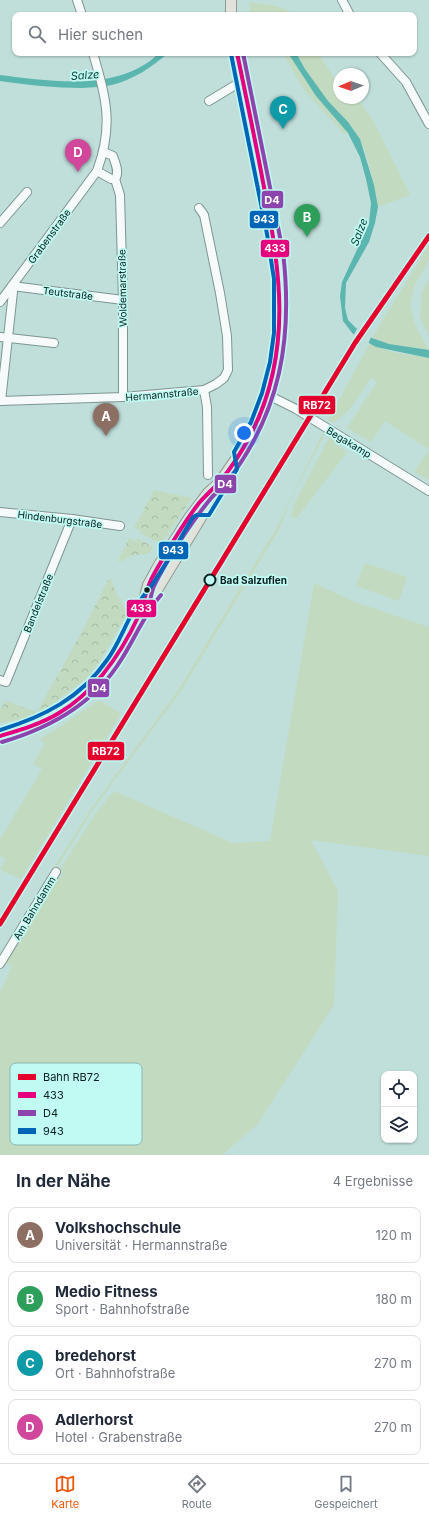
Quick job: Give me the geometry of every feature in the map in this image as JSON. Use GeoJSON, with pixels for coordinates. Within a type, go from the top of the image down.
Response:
{"type":"FeatureCollection","features":[{"type":"Feature","properties":{"kind":"main road"},"geometry":{"type":"LineString","coordinates":[[231,0],[231,12]]}},
{"type":"Feature","properties":{"kind":"main road"},"geometry":{"type":"LineString","coordinates":[[0,736],[34,726],[52,718],[73,704],[94,685],[111,664],[142,608],[148,585],[177,536],[208,493],[222,479],[250,436],[268,395],[276,363],[280,334],[280,278],[273,233],[238,56]]}},
{"type":"Feature","properties":{"kind":"street"},"geometry":{"type":"LineString","coordinates":[[77,0],[81,12]]}},
{"type":"Feature","properties":{"kind":"street"},"geometry":{"type":"LineString","coordinates":[[342,0],[348,12]]}},
{"type":"Feature","properties":{"kind":"street"},"geometry":{"type":"LineString","coordinates":[[94,56],[100,78],[107,119],[104,152]]}},
{"type":"Feature","properties":{"kind":"street"},"geometry":{"type":"LineString","coordinates":[[383,56],[406,82],[429,124]]}},
{"type":"Feature","properties":{"kind":"street"},"geometry":{"type":"LineString","coordinates":[[209,102],[242,81]]}},
{"type":"Feature","properties":{"kind":"street","name":"Grabenstraße"},"geometry":{"type":"LineString","coordinates":[[0,302],[97,171],[104,152]]}},
{"type":"Feature","properties":{"kind":"street","name":"Woldemarstraße"},"geometry":{"type":"LineString","coordinates":[[104,152],[113,156],[117,169],[118,176],[116,179],[120,195],[123,300],[123,397]]}},
{"type":"Feature","properties":{"kind":"street"},"geometry":{"type":"LineString","coordinates":[[97,171],[110,179],[116,179]]}},
{"type":"Feature","properties":{"kind":"street"},"geometry":{"type":"LineString","coordinates":[[0,223],[27,192]]}},
{"type":"Feature","properties":{"kind":"street","name":"Hermannstraße"},"geometry":{"type":"LineString","coordinates":[[1,401],[123,397],[204,390],[224,378],[228,370],[226,336],[220,293],[204,215],[199,208]]}},
{"type":"Feature","properties":{"kind":"street"},"geometry":{"type":"LineString","coordinates":[[1,401],[4,337],[13,292],[12,286]]}},
{"type":"Feature","properties":{"kind":"street","name":"Teutstraße"},"geometry":{"type":"LineString","coordinates":[[12,286],[123,300]]}},
{"type":"Feature","properties":{"kind":"street"},"geometry":{"type":"LineString","coordinates":[[4,337],[54,343]]}},
{"type":"Feature","properties":{"kind":"street","name":"Hermannstraße"},"geometry":{"type":"LineString","coordinates":[[204,390],[207,407],[208,476]]}},
{"type":"Feature","properties":{"kind":"street","name":"Begakamp"},"geometry":{"type":"LineString","coordinates":[[268,395],[296,409],[429,491]]}},
{"type":"Feature","properties":{"kind":"street","name":"Hindenburgstraße"},"geometry":{"type":"LineString","coordinates":[[0,512],[72,519],[120,526]]}},
{"type":"Feature","properties":{"kind":"street","name":"Bandelstraße"},"geometry":{"type":"LineString","coordinates":[[0,680],[6,682],[72,519]]}},
{"type":"Feature","properties":{"kind":"street","name":"Am Bahndamm"},"geometry":{"type":"LineString","coordinates":[[0,964],[56,872]]}},
{"type":"Feature","properties":{"kind":"green space"},"geometry":{"type":"Polygon","coordinates":[[[249,2],[278,7],[292,12],[250,12],[249,2]]]}},
{"type":"Feature","properties":{"kind":"green space"},"geometry":{"type":"Polygon","coordinates":[[[285,56],[290,56],[316,96],[348,133],[344,134],[304,90],[285,56]]]}},
{"type":"Feature","properties":{"kind":"green space"},"geometry":{"type":"Polygon","coordinates":[[[298,56],[320,56],[333,76],[333,104],[361,104],[374,122],[410,195],[378,207],[369,164],[360,139],[350,124],[320,90],[298,56]]]}},
{"type":"Feature","properties":{"kind":"green space"},"geometry":{"type":"Polygon","coordinates":[[[429,245],[429,261],[415,284],[410,306],[416,327],[429,350],[389,344],[372,338],[429,245]]]}},
{"type":"Feature","properties":{"kind":"green space"},"geometry":{"type":"Polygon","coordinates":[[[429,279],[429,336],[420,317],[422,292],[429,279]]]}},
{"type":"Feature","properties":{"kind":"green space"},"geometry":{"type":"Polygon","coordinates":[[[370,343],[376,347],[391,352],[429,358],[429,446],[427,449],[385,421],[371,442],[347,428],[377,382],[371,378],[346,413],[333,423],[328,420],[370,343]]]}},
{"type":"Feature","properties":{"kind":"green space"},"geometry":{"type":"Polygon","coordinates":[[[324,430],[325,434],[289,503],[280,528],[181,691],[92,811],[0,961],[0,954],[90,810],[179,689],[277,527],[324,430]]]}},
{"type":"Feature","properties":{"kind":"green space"},"geometry":{"type":"Polygon","coordinates":[[[332,436],[335,441],[334,443],[347,452],[296,519],[291,517],[294,504],[329,438],[332,436]]]}},
{"type":"Feature","properties":{"kind":"green space"},"geometry":{"type":"Polygon","coordinates":[[[428,451],[429,452],[429,480],[414,472],[428,451]]]}},
{"type":"Feature","properties":{"kind":"green space"},"geometry":{"type":"Polygon","coordinates":[[[154,490],[192,498],[161,544],[140,533],[141,531],[134,528],[154,490]]]}},
{"type":"Feature","properties":{"kind":"green space"},"geometry":{"type":"Polygon","coordinates":[[[129,538],[136,541],[138,538],[153,547],[150,553],[131,556],[120,562],[118,561],[129,538]]]}},
{"type":"Feature","properties":{"kind":"green space"},"geometry":{"type":"Polygon","coordinates":[[[365,563],[407,577],[399,601],[356,586],[365,563]]]}},
{"type":"Feature","properties":{"kind":"green space"},"geometry":{"type":"Polygon","coordinates":[[[109,578],[112,580],[116,593],[127,612],[127,615],[99,662],[86,679],[41,712],[30,717],[0,723],[0,710],[6,701],[37,712],[80,635],[109,578]]]}},
{"type":"Feature","properties":{"kind":"green space"},"geometry":{"type":"Polygon","coordinates":[[[314,583],[355,602],[429,627],[429,856],[311,840],[338,891],[334,1005],[257,1125],[222,1155],[0,1155],[0,993],[12,966],[4,962],[56,876],[60,878],[63,873],[59,871],[95,814],[114,791],[233,843],[270,841],[314,583]]]}},
{"type":"Feature","properties":{"kind":"green space"},"geometry":{"type":"Polygon","coordinates":[[[99,700],[121,714],[21,879],[0,870],[5,859],[0,856],[0,839],[42,769],[33,764],[45,743],[39,739],[99,700]]]}},
{"type":"Feature","properties":{"kind":"water"},"geometry":{"type":"Polygon","coordinates":[[[155,56],[164,56],[149,68],[135,76],[109,86],[82,88],[31,85],[0,81],[0,75],[62,81],[104,79],[124,74],[143,66],[155,56]]]}},
{"type":"Feature","properties":{"kind":"water"},"geometry":{"type":"Polygon","coordinates":[[[290,56],[298,56],[328,101],[348,122],[360,139],[374,185],[378,207],[375,223],[369,242],[346,283],[345,308],[348,320],[356,328],[372,338],[389,344],[429,350],[429,358],[376,347],[353,334],[343,321],[340,296],[342,282],[369,224],[371,203],[360,157],[348,133],[316,96],[290,56]]]}},
{"type":"Feature","properties":{"kind":"pier"},"geometry":{"type":"Polygon","coordinates":[[[358,327],[372,335],[368,344],[353,336],[358,327]]]}},
{"type":"Feature","properties":{"kind":"rail line","name":"RB72"},"geometry":{"type":"LineString","coordinates":[[0,924],[355,343],[429,236]]}},
{"type":"Feature","properties":{"kind":"transit line","name":"943"},"geometry":{"type":"LineString","coordinates":[[0,730],[31,719],[60,704],[85,685],[97,673],[111,654],[138,603],[162,570],[193,517],[197,515],[209,515],[237,469],[234,452],[251,422],[262,393],[270,362],[274,333],[274,279],[267,234],[231,56]]}},
{"type":"Feature","properties":{"kind":"transit line","name":"433"},"geometry":{"type":"LineString","coordinates":[[0,736],[38,724],[52,717],[85,694],[96,683],[116,657],[132,630],[141,610],[151,579],[170,546],[199,503],[221,480],[237,459],[250,436],[264,405],[273,374],[278,343],[278,279],[275,247],[238,56]]}},
{"type":"Feature","properties":{"kind":"transit line","name":"D4"},"geometry":{"type":"LineString","coordinates":[[148,610],[154,586],[173,552],[204,507],[227,482],[245,456],[260,429],[271,401],[279,373],[284,344],[286,314],[286,284],[283,252],[244,56]]}},
{"type":"Feature","properties":{"kind":"transit line","name":"D4"},"geometry":{"type":"LineString","coordinates":[[2,742],[54,722],[84,702],[110,676],[161,595]]}},
{"type":"Feature","properties":{"kind":"place","name":"bredehorst"},"geometry":{"type":"Point","coordinates":[283,129]}},
{"type":"Feature","properties":{"kind":"place","name":"Adlerhorst"},"geometry":{"type":"Point","coordinates":[78,172]}},
{"type":"Feature","properties":{"kind":"place","name":"Medio Fitness"},"geometry":{"type":"Point","coordinates":[307,237]}},
{"type":"Feature","properties":{"kind":"place","name":"Volkshochschule"},"geometry":{"type":"Point","coordinates":[106,436]}},
{"type":"Feature","properties":{"kind":"place","name":"Bad Salzuflen"},"geometry":{"type":"Point","coordinates":[210,580]}},
{"type":"Feature","properties":{"kind":"water label","name":"Salze"},"geometry":{"type":"Point","coordinates":[85,75]}},
{"type":"Feature","properties":{"kind":"water label","name":"Salze"},"geometry":{"type":"Point","coordinates":[359,232]}}]}
